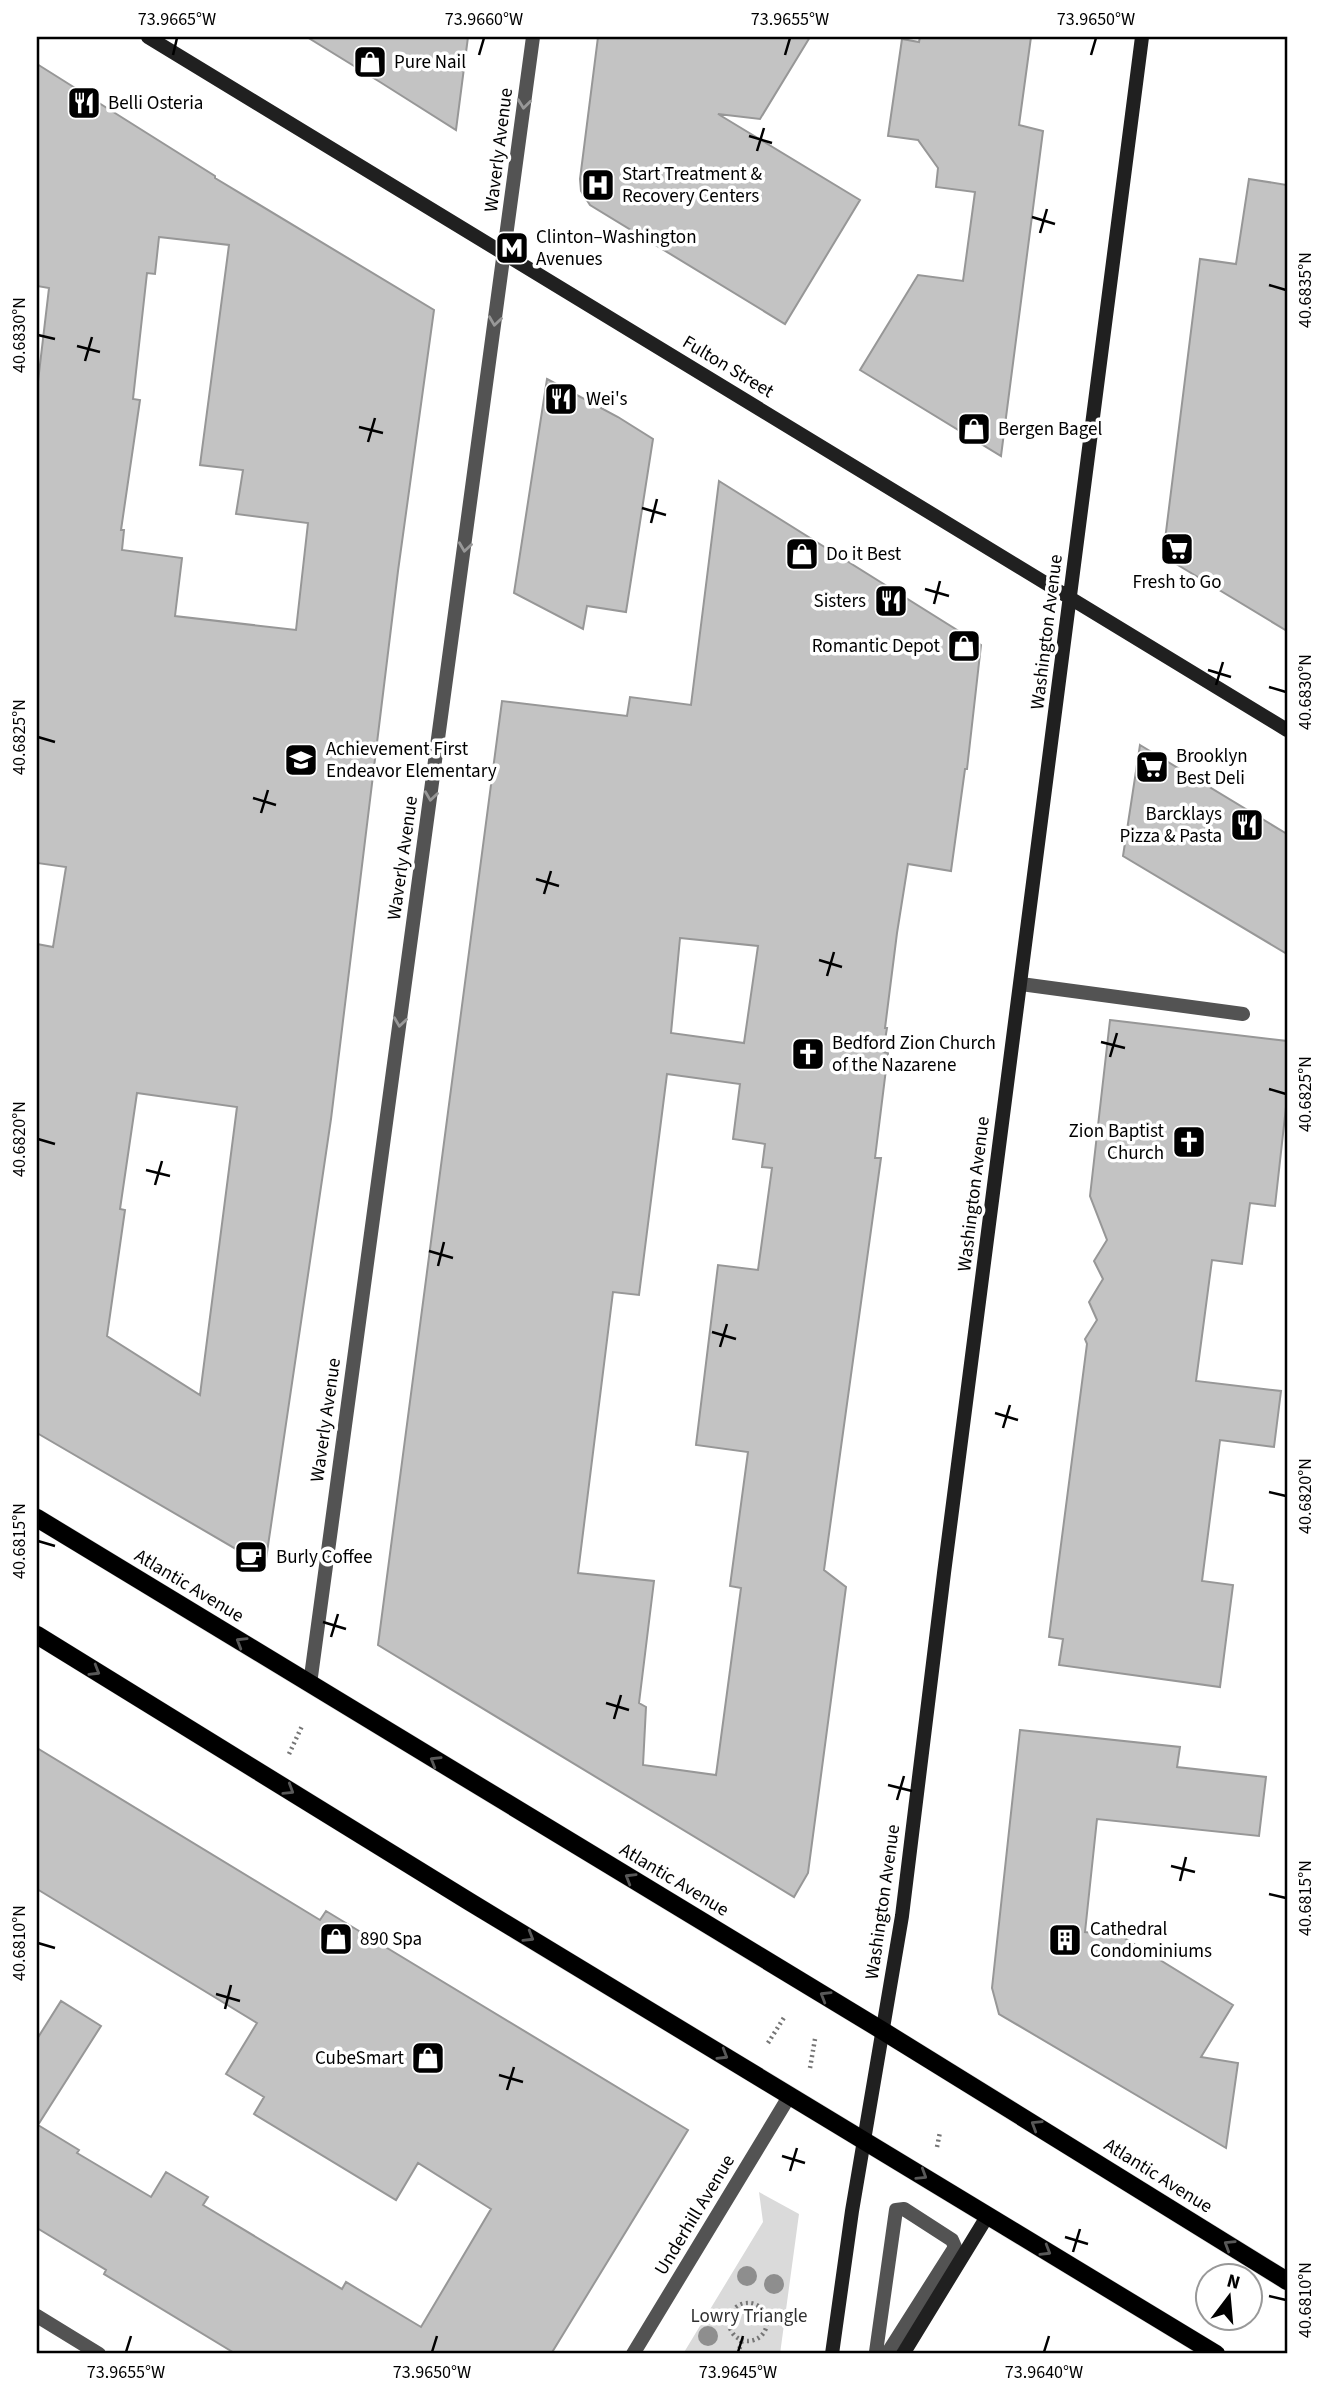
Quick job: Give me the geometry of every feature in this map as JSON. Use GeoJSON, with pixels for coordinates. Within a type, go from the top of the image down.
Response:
{"type":"FeatureCollection","features":[{"type":"Feature","properties":{"kind":"main road","name":"Fulton Street"},"geometry":{"type":"LineString","coordinates":[[148,37],[1287,730]]}},
{"type":"Feature","properties":{"kind":"main road","name":"Washington Avenue"},"geometry":{"type":"LineString","coordinates":[[832,2354],[864,2140],[902,1916],[1142,37]]}},
{"type":"Feature","properties":{"kind":"main road","name":"Atlantic Avenue"},"geometry":{"type":"LineString","coordinates":[[37,1518],[883,2031],[1287,2281]]}},
{"type":"Feature","properties":{"kind":"main road"},"geometry":{"type":"LineString","coordinates":[[37,1636],[1216,2354]]}},
{"type":"Feature","properties":{"kind":"main road"},"geometry":{"type":"LineString","coordinates":[[903,2354],[988,2215]]}},
{"type":"Feature","properties":{"kind":"street","name":"Waverly Avenue"},"geometry":{"type":"LineString","coordinates":[[310,1684],[533,37]]}},
{"type":"Feature","properties":{"kind":"street"},"geometry":{"type":"LineString","coordinates":[[1021,984],[1243,1014]]}},
{"type":"Feature","properties":{"kind":"street","name":"Underhill Avenue"},"geometry":{"type":"LineString","coordinates":[[633,2354],[789,2095]]}},
{"type":"Feature","properties":{"kind":"street"},"geometry":{"type":"LineString","coordinates":[[877,2354],[894,2220],[896,2210],[904,2209],[952,2240],[955,2247],[887,2354]]}},
{"type":"Feature","properties":{"kind":"street"},"geometry":{"type":"LineString","coordinates":[[37,2316],[99,2354]]}},
{"type":"Feature","properties":{"kind":"path"},"geometry":{"type":"LineString","coordinates":[[288,1756],[302,1726]]}},
{"type":"Feature","properties":{"kind":"path"},"geometry":{"type":"LineString","coordinates":[[768,2043],[785,2016]]}},
{"type":"Feature","properties":{"kind":"path"},"geometry":{"type":"LineString","coordinates":[[810,2068],[815,2039]]}},
{"type":"Feature","properties":{"kind":"path"},"geometry":{"type":"LineString","coordinates":[[937,2147],[940,2132]]}},
{"type":"Feature","properties":{"kind":"path"},"geometry":{"type":"LineString","coordinates":[[741,2303],[760,2306],[767,2317],[765,2331],[755,2340],[742,2340],[736,2338],[729,2328],[731,2311],[741,2303]]}},
{"type":"Feature","properties":{"kind":"path"},"geometry":{"type":"LineString","coordinates":[[738,2354],[742,2340]]}},
{"type":"Feature","properties":{"kind":"green space","name":"Lowry Triangle"},"geometry":{"type":"Polygon","coordinates":[[[759,2192],[799,2214],[780,2354],[683,2354],[763,2222],[759,2192]]]}},
{"type":"Feature","properties":{"kind":"building"},"geometry":{"type":"Polygon","coordinates":[[[307,37],[468,37],[456,130],[380,82],[307,37]]]}},
{"type":"Feature","properties":{"kind":"building"},"geometry":{"type":"Polygon","coordinates":[[[598,37],[810,37],[760,119],[718,114],[860,200],[785,324],[590,205],[581,191],[580,179],[598,37]]]}},
{"type":"Feature","properties":{"kind":"building"},"geometry":{"type":"Polygon","coordinates":[[[920,37],[1031,37],[1019,125],[1043,131],[1001,456],[860,370],[918,275],[963,281],[975,192],[936,187],[938,168],[918,140],[888,136],[902,39],[919,42],[920,37]]]}},
{"type":"Feature","properties":{"kind":"building"},"geometry":{"type":"Polygon","coordinates":[[[37,64],[215,178],[434,310],[398,571],[331,1119],[265,1566],[37,1433],[37,944],[53,947],[66,867],[37,863],[37,390],[49,288],[37,286],[37,64]],[[159,237],[155,274],[147,273],[133,399],[140,400],[121,530],[124,530],[122,550],[182,558],[175,616],[296,630],[308,523],[236,514],[243,470],[200,465],[229,245],[159,237]],[[137,1093],[120,1209],[125,1210],[107,1336],[200,1395],[237,1107],[137,1093]]]}},
{"type":"Feature","properties":{"kind":"building"},"geometry":{"type":"Polygon","coordinates":[[[1249,179],[1287,185],[1287,631],[1163,556],[1200,259],[1236,264],[1249,179]]]}},
{"type":"Feature","properties":{"kind":"building"},"geometry":{"type":"Polygon","coordinates":[[[547,379],[653,439],[626,612],[587,606],[583,629],[514,593],[547,379]]]}},
{"type":"Feature","properties":{"kind":"building"},"geometry":{"type":"Polygon","coordinates":[[[719,481],[981,645],[967,769],[951,871],[908,864],[897,933],[883,1052],[888,1053],[875,1158],[881,1158],[824,1570],[846,1587],[808,1873],[794,1897],[378,1645],[502,701],[627,716],[630,697],[691,705],[719,481]],[[680,938],[671,1033],[744,1043],[758,946],[680,938]],[[667,1074],[639,1295],[613,1292],[578,1573],[654,1581],[639,1703],[646,1707],[643,1765],[716,1775],[741,1588],[730,1586],[748,1452],[696,1445],[718,1265],[758,1270],[772,1168],[762,1167],[765,1144],[733,1139],[740,1084],[667,1074]]]}},
{"type":"Feature","properties":{"kind":"building"},"geometry":{"type":"Polygon","coordinates":[[[1140,745],[1287,834],[1287,954],[1123,856],[1140,745]]]}},
{"type":"Feature","properties":{"kind":"building"},"geometry":{"type":"Polygon","coordinates":[[[1110,1020],[1287,1041],[1287,1098],[1275,1206],[1250,1203],[1242,1264],[1212,1260],[1196,1381],[1281,1391],[1274,1447],[1220,1440],[1202,1581],[1233,1585],[1220,1687],[1059,1665],[1063,1639],[1049,1637],[1087,1344],[1085,1339],[1097,1320],[1089,1302],[1103,1279],[1094,1261],[1107,1240],[1090,1196],[1110,1020]]]}},
{"type":"Feature","properties":{"kind":"building","name":"Cathedral Condominiums"},"geometry":{"type":"Polygon","coordinates":[[[1020,1730],[1180,1747],[1177,1767],[1266,1777],[1259,1836],[1097,1819],[1085,1932],[1121,1936],[1233,2005],[1201,2057],[1238,2063],[1226,2148],[999,2014],[992,1988],[1020,1730]]]}},
{"type":"Feature","properties":{"kind":"building"},"geometry":{"type":"Polygon","coordinates":[[[37,1748],[320,1920],[326,1911],[688,2130],[551,2354],[236,2354],[104,2274],[106,2270],[37,2228],[37,2039],[61,2001],[101,2026],[38,2125],[79,2150],[77,2153],[151,2197],[166,2172],[208,2197],[203,2205],[342,2289],[346,2282],[421,2327],[491,2209],[418,2163],[396,2200],[254,2114],[264,2097],[226,2074],[257,2023],[37,1889],[37,1748]]]}},
{"type":"Feature","properties":{"kind":"place","name":"Pure Nail"},"geometry":{"type":"Point","coordinates":[370,62]}},
{"type":"Feature","properties":{"kind":"place","name":"Belli Osteria"},"geometry":{"type":"Point","coordinates":[84,103]}},
{"type":"Feature","properties":{"kind":"place","name":"Start Treatment & Recovery Centers"},"geometry":{"type":"Point","coordinates":[598,185]}},
{"type":"Feature","properties":{"kind":"place","name":"Clinton–Washington Avenues"},"geometry":{"type":"Point","coordinates":[512,248]}},
{"type":"Feature","properties":{"kind":"place","name":"Wei's"},"geometry":{"type":"Point","coordinates":[561,399]}},
{"type":"Feature","properties":{"kind":"place","name":"Bergen Bagel"},"geometry":{"type":"Point","coordinates":[974,429]}},
{"type":"Feature","properties":{"kind":"place","name":"Fresh to Go"},"geometry":{"type":"Point","coordinates":[1177,549]}},
{"type":"Feature","properties":{"kind":"place","name":"Do it Best"},"geometry":{"type":"Point","coordinates":[802,554]}},
{"type":"Feature","properties":{"kind":"place","name":"Sisters"},"geometry":{"type":"Point","coordinates":[891,601]}},
{"type":"Feature","properties":{"kind":"place","name":"Romantic Depot"},"geometry":{"type":"Point","coordinates":[964,646]}},
{"type":"Feature","properties":{"kind":"place","name":"Achievement First Endeavor Elementary"},"geometry":{"type":"Point","coordinates":[301,760]}},
{"type":"Feature","properties":{"kind":"place","name":"Brooklyn Best Deli"},"geometry":{"type":"Point","coordinates":[1152,767]}},
{"type":"Feature","properties":{"kind":"place","name":"Barcklays Pizza & Pasta"},"geometry":{"type":"Point","coordinates":[1247,825]}},
{"type":"Feature","properties":{"kind":"place","name":"Bedford Zion Church of the Nazarene"},"geometry":{"type":"Point","coordinates":[808,1054]}},
{"type":"Feature","properties":{"kind":"place","name":"Zion Baptist Church"},"geometry":{"type":"Point","coordinates":[1189,1142]}},
{"type":"Feature","properties":{"kind":"place","name":"Burly Coffee"},"geometry":{"type":"Point","coordinates":[251,1557]}},
{"type":"Feature","properties":{"kind":"place","name":"890 Spa"},"geometry":{"type":"Point","coordinates":[336,1939]}},
{"type":"Feature","properties":{"kind":"place","name":"Cathedral Condominiums"},"geometry":{"type":"Point","coordinates":[1065,1940]}},
{"type":"Feature","properties":{"kind":"place","name":"CubeSmart"},"geometry":{"type":"Point","coordinates":[428,2058]}}]}
